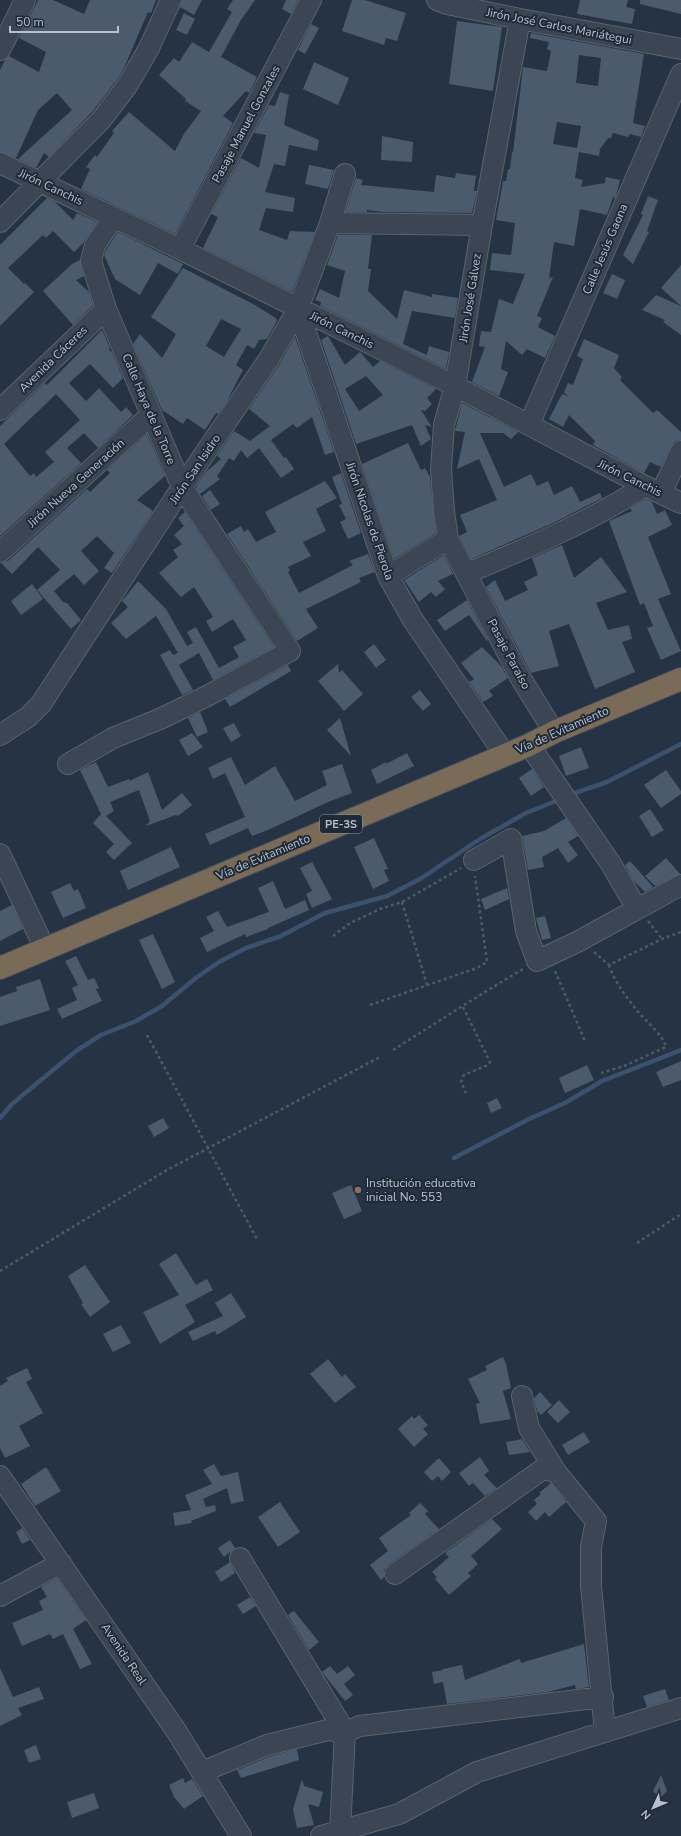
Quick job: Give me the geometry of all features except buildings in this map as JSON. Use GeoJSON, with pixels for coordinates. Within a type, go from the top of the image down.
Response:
{"type":"FeatureCollection","features":[{"type":"Feature","properties":{"kind":"highway","name":"Vía de Evitamiento"},"geometry":{"type":"LineString","coordinates":[[0,968],[529,745],[554,732],[681,679]]}},
{"type":"Feature","properties":{"kind":"street"},"geometry":{"type":"LineString","coordinates":[[0,50],[25,0]]}},
{"type":"Feature","properties":{"kind":"street"},"geometry":{"type":"LineString","coordinates":[[0,222],[101,120],[127,86],[148,50],[170,0]]}},
{"type":"Feature","properties":{"kind":"street","name":"Pasaje Manuel Gonzales"},"geometry":{"type":"LineString","coordinates":[[180,249],[311,0]]}},
{"type":"Feature","properties":{"kind":"street","name":"Jirón José Carlos Mariátegui"},"geometry":{"type":"LineString","coordinates":[[444,1],[520,19],[681,49]]}},
{"type":"Feature","properties":{"kind":"street","name":"Jirón José Gálvez"},"geometry":{"type":"LineString","coordinates":[[467,573],[448,539],[441,469],[444,425],[455,386],[482,225],[520,19]]}},
{"type":"Feature","properties":{"kind":"street","name":"Calle Jesús Gaona"},"geometry":{"type":"LineString","coordinates":[[529,425],[681,74]]}},
{"type":"Feature","properties":{"kind":"street","name":"Jirón Canchis"},"geometry":{"type":"LineString","coordinates":[[0,163],[180,249],[455,386],[653,490],[681,503]]}},
{"type":"Feature","properties":{"kind":"street","name":"Jirón San Isidro"},"geometry":{"type":"LineString","coordinates":[[0,735],[28,717],[41,704],[182,487],[269,359],[298,309],[330,223],[345,174]]}},
{"type":"Feature","properties":{"kind":"street","name":"Calle Haya de la Torre"},"geometry":{"type":"LineString","coordinates":[[68,764],[114,738],[162,718],[290,652],[182,487],[106,309],[91,261],[95,245],[114,217]]}},
{"type":"Feature","properties":{"kind":"street"},"geometry":{"type":"LineString","coordinates":[[330,223],[482,225]]}},
{"type":"Feature","properties":{"kind":"street","name":"Avenida Cáceres"},"geometry":{"type":"LineString","coordinates":[[0,410],[106,309]]}},
{"type":"Feature","properties":{"kind":"street","name":"Jirón Nicolas de Pierola"},"geometry":{"type":"LineString","coordinates":[[298,309],[388,576],[413,620],[505,755]]}},
{"type":"Feature","properties":{"kind":"street","name":"Jirón Nueva Generación"},"geometry":{"type":"LineString","coordinates":[[0,552],[151,415]]}},
{"type":"Feature","properties":{"kind":"street"},"geometry":{"type":"LineString","coordinates":[[467,573],[545,540],[624,500],[653,490],[681,451]]}},
{"type":"Feature","properties":{"kind":"street"},"geometry":{"type":"LineString","coordinates":[[388,576],[448,539]]}},
{"type":"Feature","properties":{"kind":"street","name":"Pasaje Paraíso"},"geometry":{"type":"LineString","coordinates":[[467,573],[520,677],[554,732]]}},
{"type":"Feature","properties":{"kind":"street"},"geometry":{"type":"LineString","coordinates":[[529,745],[565,800],[611,864],[637,909]]}},
{"type":"Feature","properties":{"kind":"street"},"geometry":{"type":"LineString","coordinates":[[474,860],[511,839],[526,931],[542,958],[579,941],[681,885]]}},
{"type":"Feature","properties":{"kind":"street"},"geometry":{"type":"LineString","coordinates":[[0,854],[45,949]]}},
{"type":"Feature","properties":{"kind":"street"},"geometry":{"type":"LineString","coordinates":[[522,1396],[529,1428],[556,1472],[596,1521],[591,1547],[591,1586],[603,1697],[605,1732]]}},
{"type":"Feature","properties":{"kind":"street"},"geometry":{"type":"LineString","coordinates":[[396,1574],[543,1469],[556,1472]]}},
{"type":"Feature","properties":{"kind":"street","name":"Avenida Real"},"geometry":{"type":"LineString","coordinates":[[0,1476],[177,1732],[241,1836]]}},
{"type":"Feature","properties":{"kind":"street"},"geometry":{"type":"LineString","coordinates":[[240,1558],[345,1732],[331,1834],[399,1814],[477,1772],[681,1708]]}},
{"type":"Feature","properties":{"kind":"street"},"geometry":{"type":"LineString","coordinates":[[0,1596],[61,1563]]}},
{"type":"Feature","properties":{"kind":"street"},"geometry":{"type":"LineString","coordinates":[[202,1772],[267,1745],[328,1730],[345,1732],[360,1726],[603,1697]]}},
{"type":"Feature","properties":{"kind":"path"},"geometry":{"type":"LineString","coordinates":[[333,936],[350,923],[380,909],[402,902],[474,860],[475,880],[487,962],[477,968],[427,984],[370,1005]]}},
{"type":"Feature","properties":{"kind":"path"},"geometry":{"type":"LineString","coordinates":[[402,902],[427,984]]}},
{"type":"Feature","properties":{"kind":"path"},"geometry":{"type":"LineString","coordinates":[[637,909],[662,939]]}},
{"type":"Feature","properties":{"kind":"path"},"geometry":{"type":"LineString","coordinates":[[609,966],[662,939],[681,932]]}},
{"type":"Feature","properties":{"kind":"path"},"geometry":{"type":"LineString","coordinates":[[579,941],[609,966],[620,988],[639,1013],[664,1041],[666,1047],[624,1066],[601,1073]]}},
{"type":"Feature","properties":{"kind":"path"},"geometry":{"type":"LineString","coordinates":[[393,1050],[463,1007],[476,996],[542,958],[585,1041]]}},
{"type":"Feature","properties":{"kind":"path"},"geometry":{"type":"LineString","coordinates":[[463,1007],[490,1062],[488,1065],[464,1075],[461,1082],[466,1093]]}},
{"type":"Feature","properties":{"kind":"path"},"geometry":{"type":"LineString","coordinates":[[147,1035],[258,1240]]}},
{"type":"Feature","properties":{"kind":"path"},"geometry":{"type":"LineString","coordinates":[[0,1271],[167,1170],[380,1057]]}},
{"type":"Feature","properties":{"kind":"path"},"geometry":{"type":"LineString","coordinates":[[637,1243],[681,1214]]}},
{"type":"Feature","properties":{"kind":"waterway"},"geometry":{"type":"LineString","coordinates":[[569,795],[607,782],[681,744]]}},
{"type":"Feature","properties":{"kind":"waterway"},"geometry":{"type":"LineString","coordinates":[[0,1118],[12,1104],[76,1051],[101,1035],[136,1021],[162,1006],[197,977],[219,962],[246,948],[281,936],[325,913],[387,896],[420,879],[480,839],[526,813],[561,799]]}},
{"type":"Feature","properties":{"kind":"waterway"},"geometry":{"type":"LineString","coordinates":[[454,1158],[529,1119],[565,1103],[602,1081],[681,1050]]}},
{"type":"Feature","properties":{"kind":"place","name":"Institución educativa inicial No. 553"},"geometry":{"type":"Point","coordinates":[358,1190]}}]}
